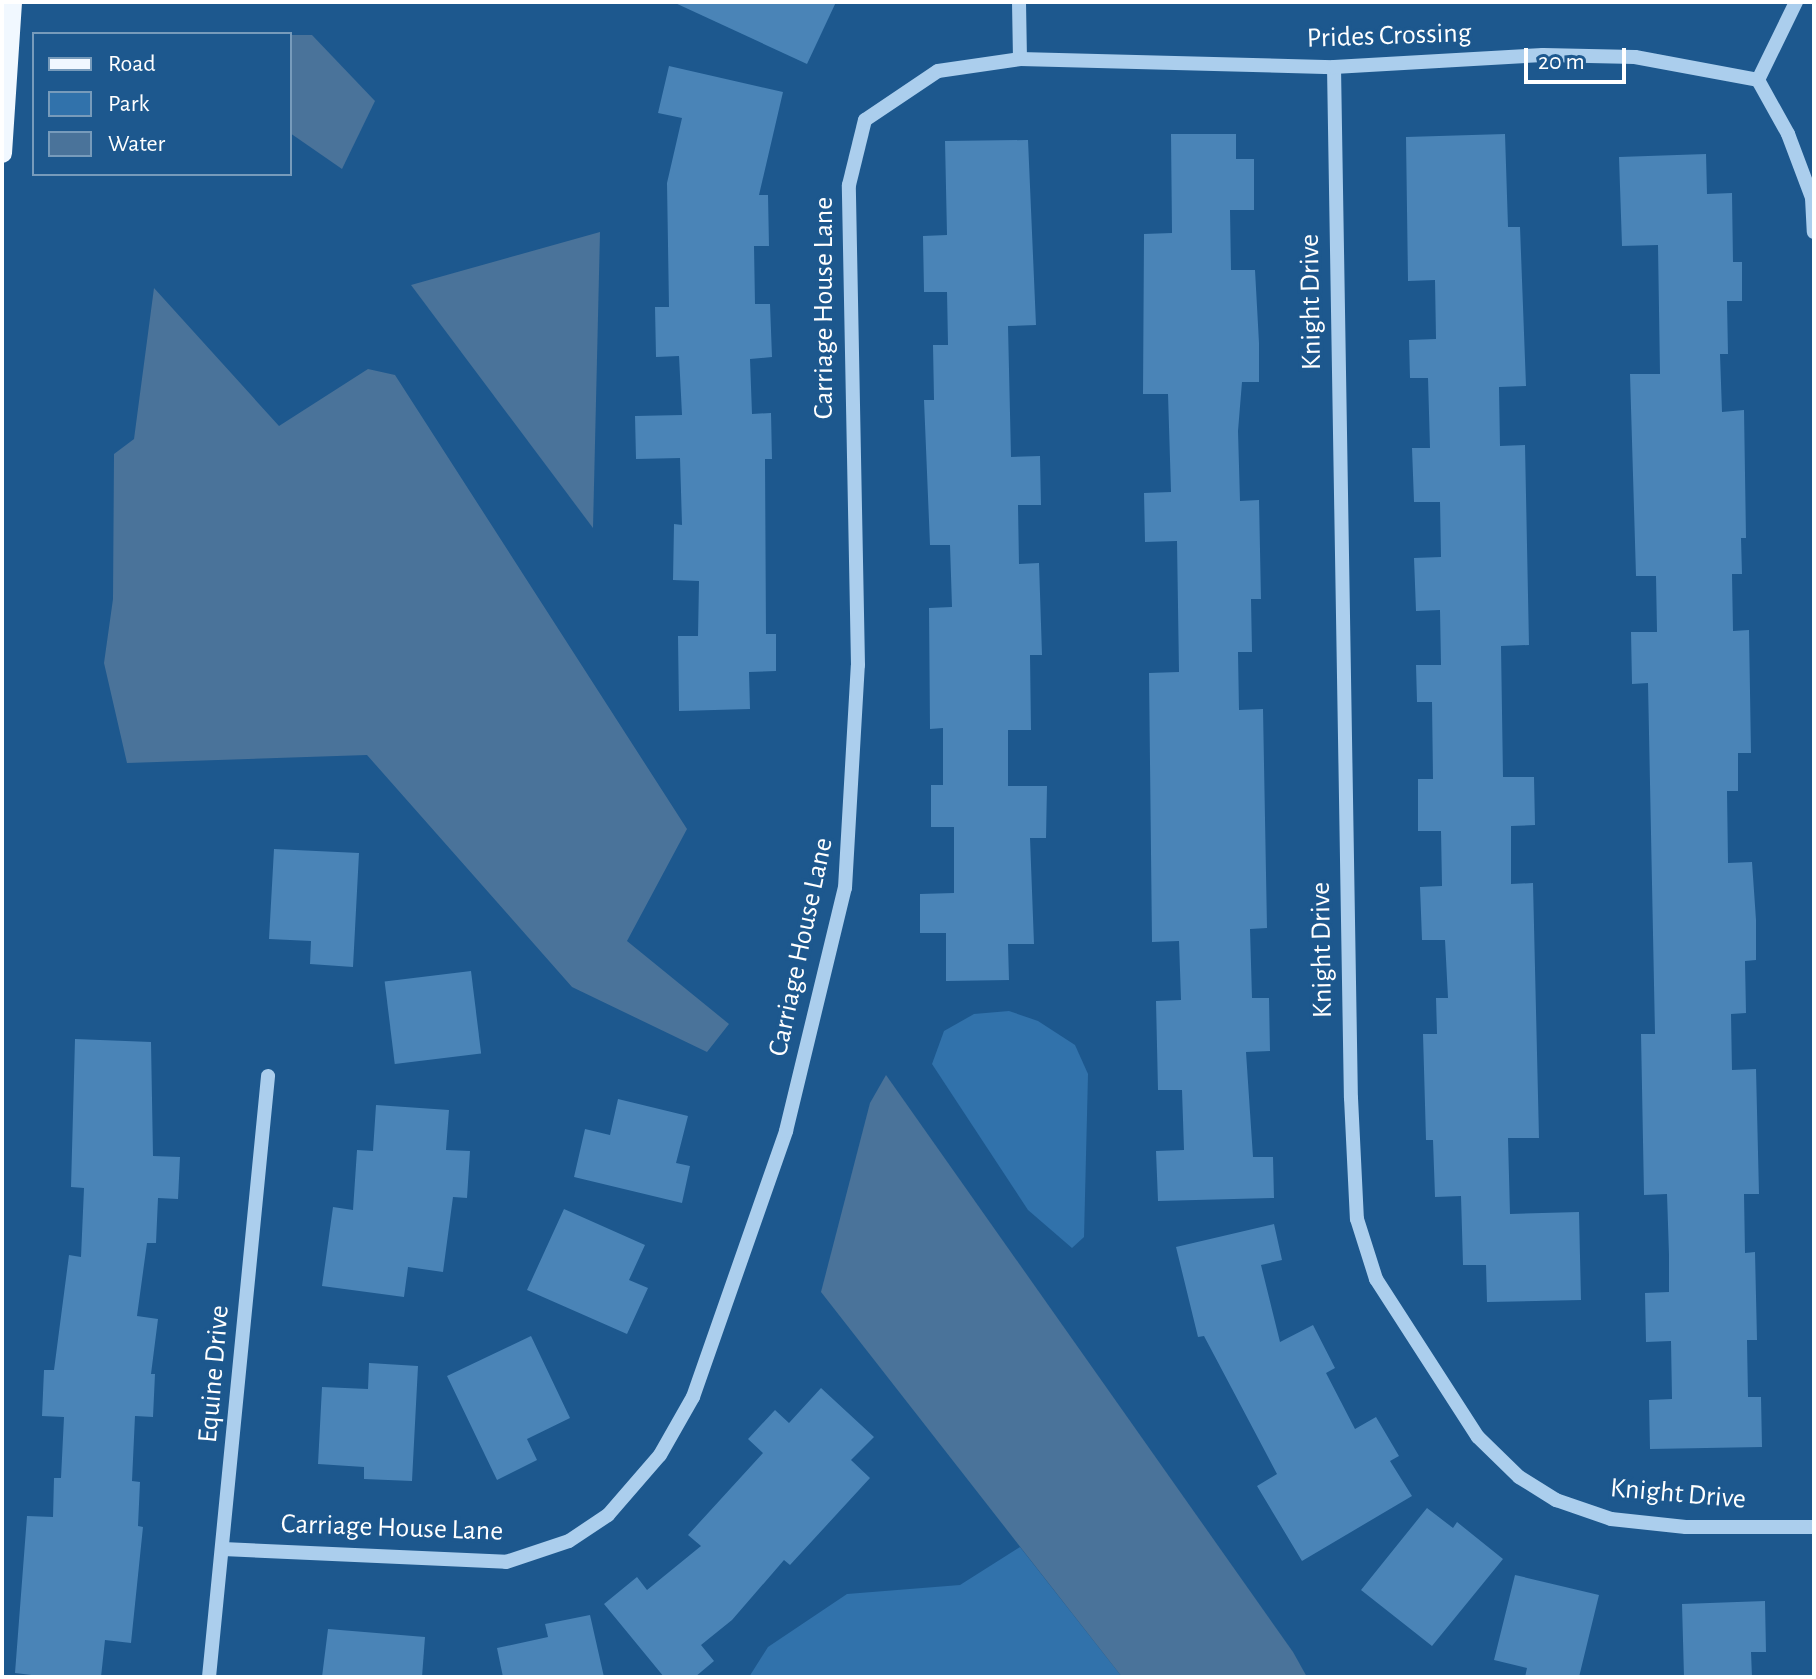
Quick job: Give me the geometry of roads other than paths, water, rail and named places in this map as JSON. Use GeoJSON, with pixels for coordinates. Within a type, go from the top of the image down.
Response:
{"type":"FeatureCollection","features":[{"type":"Feature","properties":{"kind":"main road"},"geometry":{"type":"LineString","coordinates":[[2,153],[12,2]]}},
{"type":"Feature","properties":{"kind":"street"},"geometry":{"type":"LineString","coordinates":[[1019,2],[1020,59]]}},
{"type":"Feature","properties":{"kind":"street"},"geometry":{"type":"LineString","coordinates":[[1796,2],[1758,80],[1788,134],[1812,198],[1814,232]]}},
{"type":"Feature","properties":{"kind":"street","name":"Prides Crossing"},"geometry":{"type":"LineString","coordinates":[[1020,59],[1334,67],[1543,55],[1635,57],[1758,80]]}},
{"type":"Feature","properties":{"kind":"street","name":"Carriage House Lane"},"geometry":{"type":"LineString","coordinates":[[223,1549],[506,1562],[569,1541],[608,1515],[678,1430],[786,1131],[845,888],[858,665],[849,185],[856,146],[865,120],[938,71],[1020,59]]}},
{"type":"Feature","properties":{"kind":"street","name":"Knight Drive"},"geometry":{"type":"LineString","coordinates":[[1334,67],[1351,1098],[1357,1219],[1376,1279],[1478,1437],[1519,1477],[1556,1500],[1611,1519],[1686,1527],[1814,1527]]}},
{"type":"Feature","properties":{"kind":"street","name":"Equine Drive"},"geometry":{"type":"LineString","coordinates":[[209,1677],[268,1076]]}},
{"type":"Feature","properties":{"kind":"water"},"geometry":{"type":"Polygon","coordinates":[[[292,35],[312,35],[375,101],[342,169],[292,134],[292,35]]]}},
{"type":"Feature","properties":{"kind":"water"},"geometry":{"type":"Polygon","coordinates":[[[600,232],[593,528],[411,285],[600,232]]]}},
{"type":"Feature","properties":{"kind":"water"},"geometry":{"type":"Polygon","coordinates":[[[154,288],[279,426],[368,369],[395,375],[687,829],[627,941],[729,1024],[707,1052],[572,987],[367,755],[127,763],[104,663],[113,599],[114,454],[134,439],[154,288]]]}},
{"type":"Feature","properties":{"kind":"water"},"geometry":{"type":"Polygon","coordinates":[[[886,1075],[1293,1652],[1307,1677],[1122,1677],[821,1292],[870,1103],[886,1075]]]}}]}
